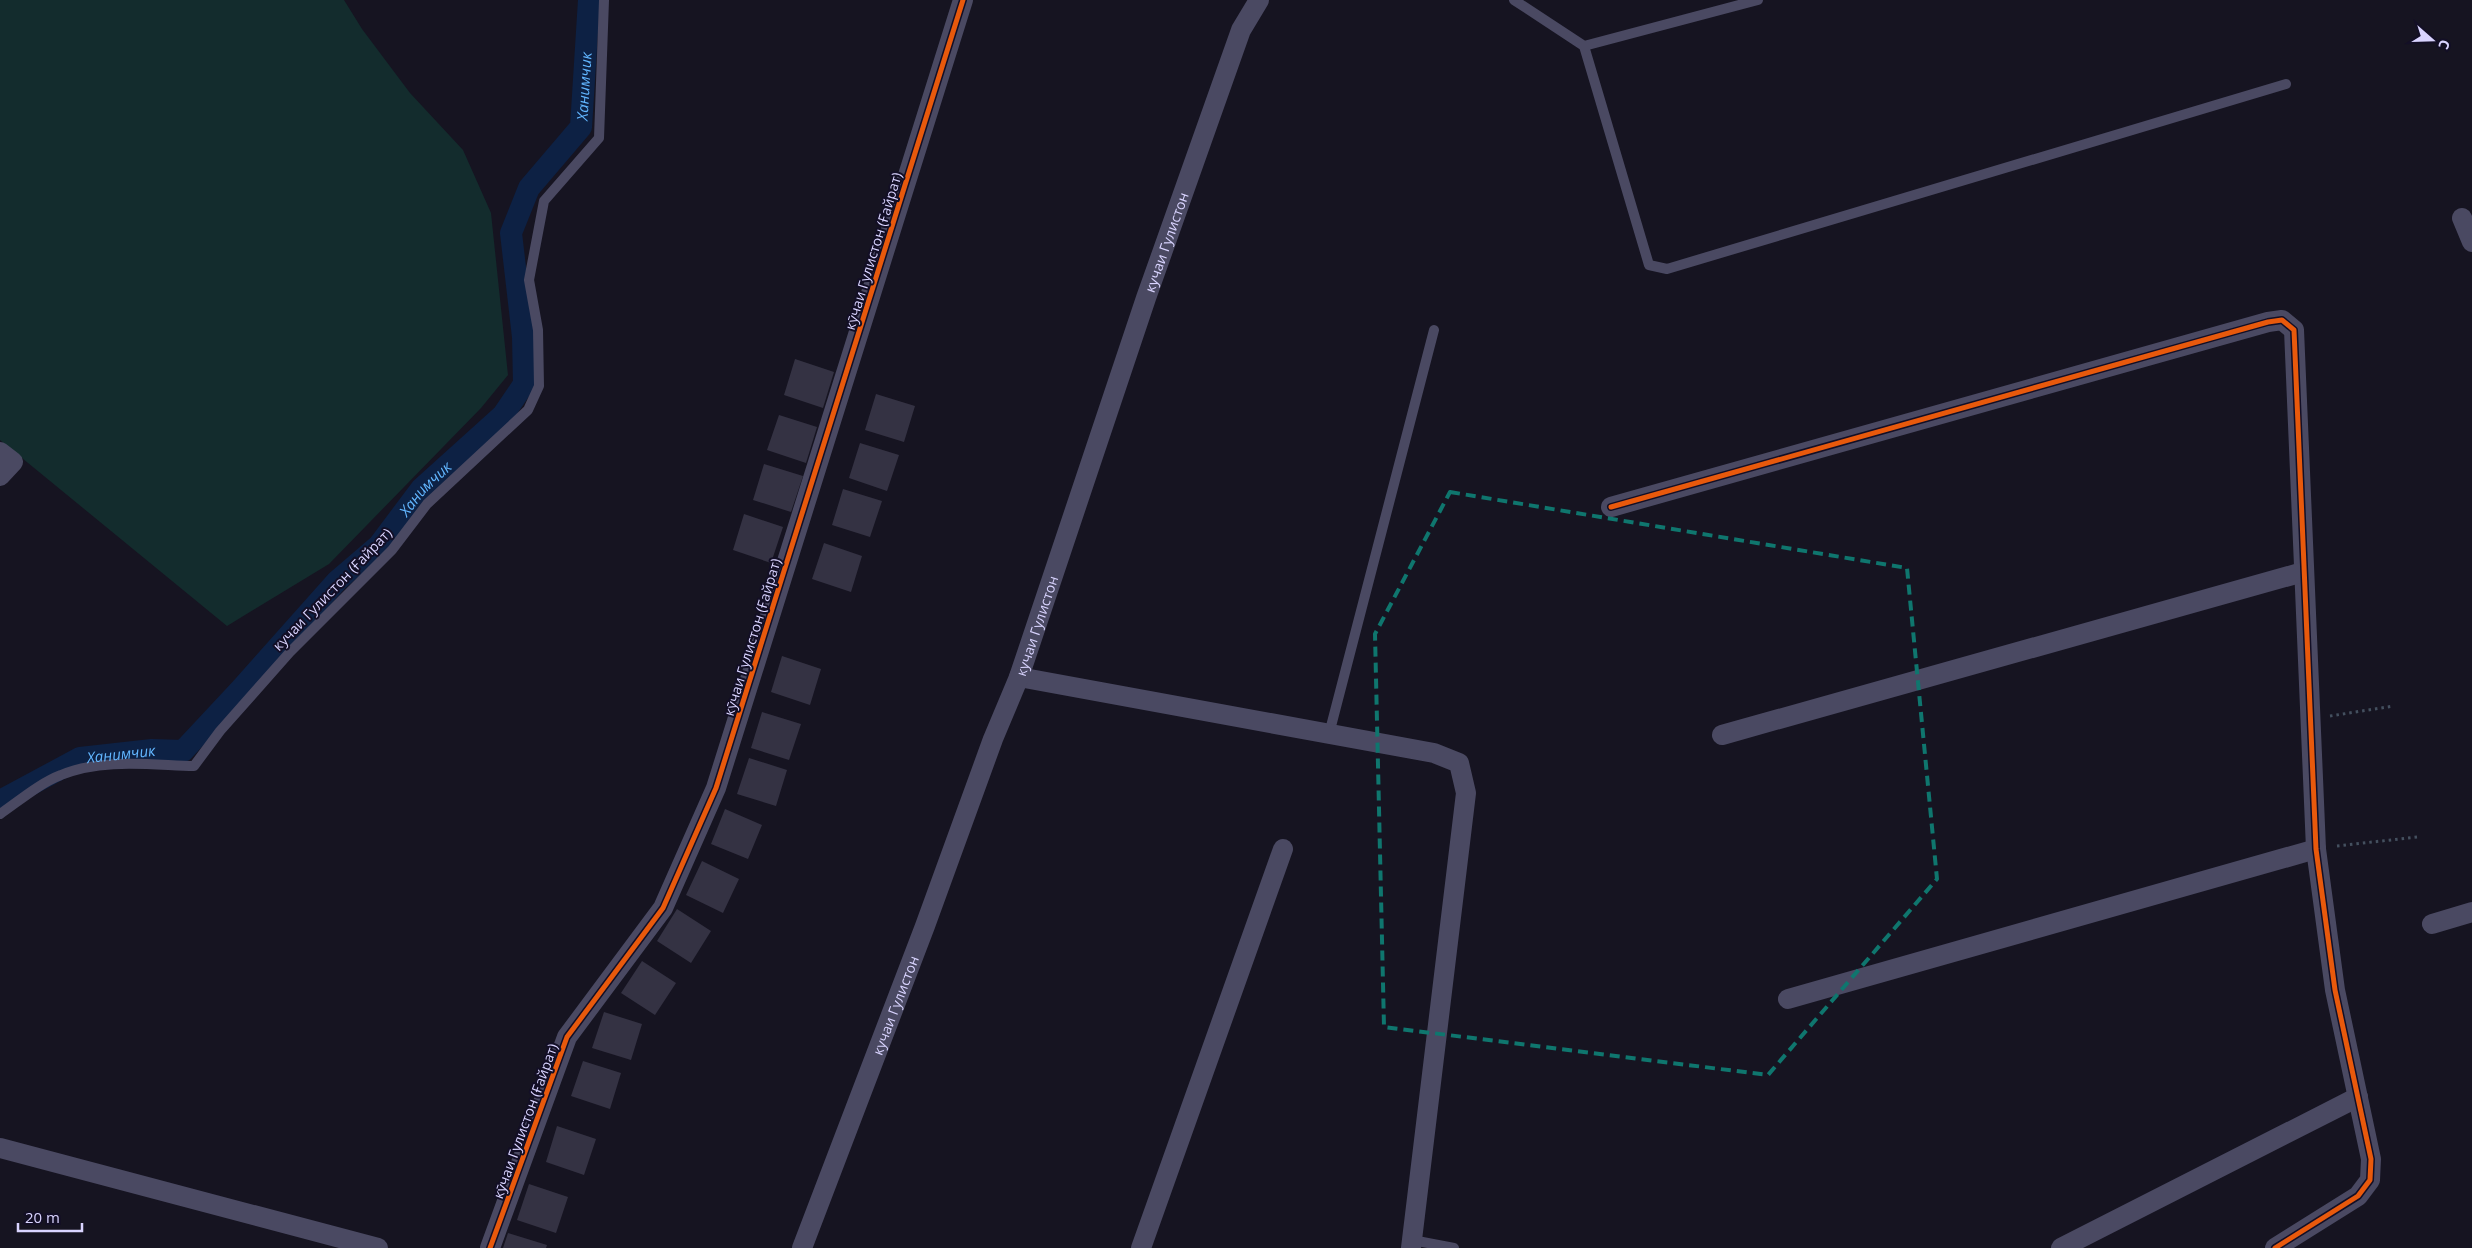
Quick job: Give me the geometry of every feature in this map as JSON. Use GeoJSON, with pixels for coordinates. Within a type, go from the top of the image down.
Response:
{"type":"FeatureCollection","features":[{"type":"Feature","properties":{"kind":"street","name":"кӯчаи Гулистон (Ғайрат)"},"geometry":{"type":"LineString","coordinates":[[490,1248],[567,1038],[664,908],[716,788],[963,0]]}},
{"type":"Feature","properties":{"kind":"street","name":"кучаи Гулистон"},"geometry":{"type":"LineString","coordinates":[[802,1248],[925,926],[993,739],[1019,677],[1156,270],[1241,30],[1259,0]]}},
{"type":"Feature","properties":{"kind":"street"},"geometry":{"type":"LineString","coordinates":[[2462,218],[2472,242]]}},
{"type":"Feature","properties":{"kind":"street"},"geometry":{"type":"LineString","coordinates":[[1611,507],[2268,322],[2282,320],[2294,330],[2316,849],[2335,990],[2371,1159],[2370,1180],[2358,1196],[2275,1248]]}},
{"type":"Feature","properties":{"kind":"street"},"geometry":{"type":"LineString","coordinates":[[0,452],[12,462],[0,476]]}},
{"type":"Feature","properties":{"kind":"street"},"geometry":{"type":"LineString","coordinates":[[1722,735],[2303,572]]}},
{"type":"Feature","properties":{"kind":"street"},"geometry":{"type":"LineString","coordinates":[[1019,677],[1434,753],[1459,764],[1466,793],[1411,1244]]}},
{"type":"Feature","properties":{"kind":"street"},"geometry":{"type":"LineString","coordinates":[[1141,1248],[1283,849]]}},
{"type":"Feature","properties":{"kind":"street"},"geometry":{"type":"LineString","coordinates":[[1788,999],[2316,849]]}},
{"type":"Feature","properties":{"kind":"street"},"geometry":{"type":"LineString","coordinates":[[2432,924],[2472,912]]}},
{"type":"Feature","properties":{"kind":"street"},"geometry":{"type":"LineString","coordinates":[[2061,1248],[2358,1097]]}},
{"type":"Feature","properties":{"kind":"street"},"geometry":{"type":"LineString","coordinates":[[0,1148],[378,1248]]}},
{"type":"Feature","properties":{"kind":"lane","name":"кучаи Гулистон (Ғайрат)"},"geometry":{"type":"LineString","coordinates":[[0,814],[60,775],[89,767],[132,764],[194,766],[220,731],[290,652],[392,550],[428,504],[528,410],[539,386],[538,330],[529,280],[544,201],[599,138],[604,0]]}},
{"type":"Feature","properties":{"kind":"lane"},"geometry":{"type":"LineString","coordinates":[[1514,0],[1584,46],[1649,265],[1667,270],[2286,84]]}},
{"type":"Feature","properties":{"kind":"lane"},"geometry":{"type":"LineString","coordinates":[[1584,46],[1758,0]]}},
{"type":"Feature","properties":{"kind":"lane"},"geometry":{"type":"LineString","coordinates":[[1329,734],[1434,330]]}},
{"type":"Feature","properties":{"kind":"lane"},"geometry":{"type":"LineString","coordinates":[[1411,1244],[1454,1248]]}},
{"type":"Feature","properties":{"kind":"path"},"geometry":{"type":"LineString","coordinates":[[2310,720],[2394,706]]}},
{"type":"Feature","properties":{"kind":"path"},"geometry":{"type":"LineString","coordinates":[[2316,849],[2417,837]]}},
{"type":"Feature","properties":{"kind":"highlighted area"},"geometry":{"type":"Polygon","coordinates":[[[1450,492],[1907,568],[1937,879],[1768,1075],[1384,1027],[1375,634],[1450,492]]]}},
{"type":"Feature","properties":{"kind":"green space"},"geometry":{"type":"Polygon","coordinates":[[[0,0],[344,0],[362,29],[410,93],[463,150],[491,213],[508,375],[481,408],[329,564],[227,626],[0,440],[0,0]]]}},
{"type":"Feature","properties":{"kind":"building"},"geometry":{"type":"Polygon","coordinates":[[[795,359],[834,372],[823,408],[784,395],[795,359]]]}},
{"type":"Feature","properties":{"kind":"building"},"geometry":{"type":"Polygon","coordinates":[[[876,394],[915,406],[904,442],[865,430],[876,394]]]}},
{"type":"Feature","properties":{"kind":"building"},"geometry":{"type":"Polygon","coordinates":[[[779,415],[817,427],[806,463],[767,450],[779,415]]]}},
{"type":"Feature","properties":{"kind":"building"},"geometry":{"type":"Polygon","coordinates":[[[860,443],[899,455],[887,491],[849,478],[860,443]]]}},
{"type":"Feature","properties":{"kind":"building"},"geometry":{"type":"Polygon","coordinates":[[[764,464],[803,476],[791,512],[753,500],[764,464]]]}},
{"type":"Feature","properties":{"kind":"building"},"geometry":{"type":"Polygon","coordinates":[[[843,489],[882,501],[870,537],[832,525],[843,489]]]}},
{"type":"Feature","properties":{"kind":"building"},"geometry":{"type":"Polygon","coordinates":[[[744,514],[783,527],[771,563],[733,550],[744,514]]]}},
{"type":"Feature","properties":{"kind":"building"},"geometry":{"type":"Polygon","coordinates":[[[824,543],[862,556],[851,592],[812,579],[824,543]]]}},
{"type":"Feature","properties":{"kind":"building"},"geometry":{"type":"Polygon","coordinates":[[[782,656],[821,669],[810,705],[771,692],[782,656]]]}},
{"type":"Feature","properties":{"kind":"building"},"geometry":{"type":"Polygon","coordinates":[[[762,712],[801,724],[789,760],[751,748],[762,712]]]}},
{"type":"Feature","properties":{"kind":"building"},"geometry":{"type":"Polygon","coordinates":[[[749,758],[787,770],[776,806],[737,794],[749,758]]]}},
{"type":"Feature","properties":{"kind":"building"},"geometry":{"type":"Polygon","coordinates":[[[725,809],[762,825],[748,859],[711,844],[725,809]]]}},
{"type":"Feature","properties":{"kind":"building"},"geometry":{"type":"Polygon","coordinates":[[[702,861],[739,879],[723,913],[686,895],[702,861]]]}},
{"type":"Feature","properties":{"kind":"building"},"geometry":{"type":"Polygon","coordinates":[[[677,909],[711,931],[691,963],[657,941],[677,909]]]}},
{"type":"Feature","properties":{"kind":"building"},"geometry":{"type":"Polygon","coordinates":[[[642,961],[676,983],[655,1015],[621,993],[642,961]]]}},
{"type":"Feature","properties":{"kind":"building"},"geometry":{"type":"Polygon","coordinates":[[[604,1012],[642,1024],[631,1060],[592,1048],[604,1012]]]}},
{"type":"Feature","properties":{"kind":"building"},"geometry":{"type":"Polygon","coordinates":[[[583,1061],[621,1073],[610,1109],[571,1096],[583,1061]]]}},
{"type":"Feature","properties":{"kind":"building"},"geometry":{"type":"Polygon","coordinates":[[[557,1126],[596,1139],[584,1175],[546,1162],[557,1126]]]}},
{"type":"Feature","properties":{"kind":"building"},"geometry":{"type":"Polygon","coordinates":[[[529,1184],[568,1197],[556,1233],[517,1220],[529,1184]]]}},
{"type":"Feature","properties":{"kind":"building"},"geometry":{"type":"Polygon","coordinates":[[[508,1233],[547,1245],[546,1248],[503,1248],[508,1233]]]}},
{"type":"Feature","properties":{"kind":"waterway","name":"Ханимчик"},"geometry":{"type":"LineString","coordinates":[[0,801],[80,758],[152,750],[183,751],[337,581],[379,545],[421,489],[503,415],[524,384],[523,337],[511,233],[529,188],[581,127],[589,0]]}},
{"type":"Feature","properties":{"kind":"cycle path"},"geometry":{"type":"LineString","coordinates":[[490,1248],[567,1037],[663,908],[716,788],[963,0]]}},
{"type":"Feature","properties":{"kind":"cycle path"},"geometry":{"type":"LineString","coordinates":[[1611,507],[2268,322],[2282,320],[2294,330],[2316,849],[2335,990],[2371,1159],[2370,1180],[2358,1196],[2275,1248]]}}]}
